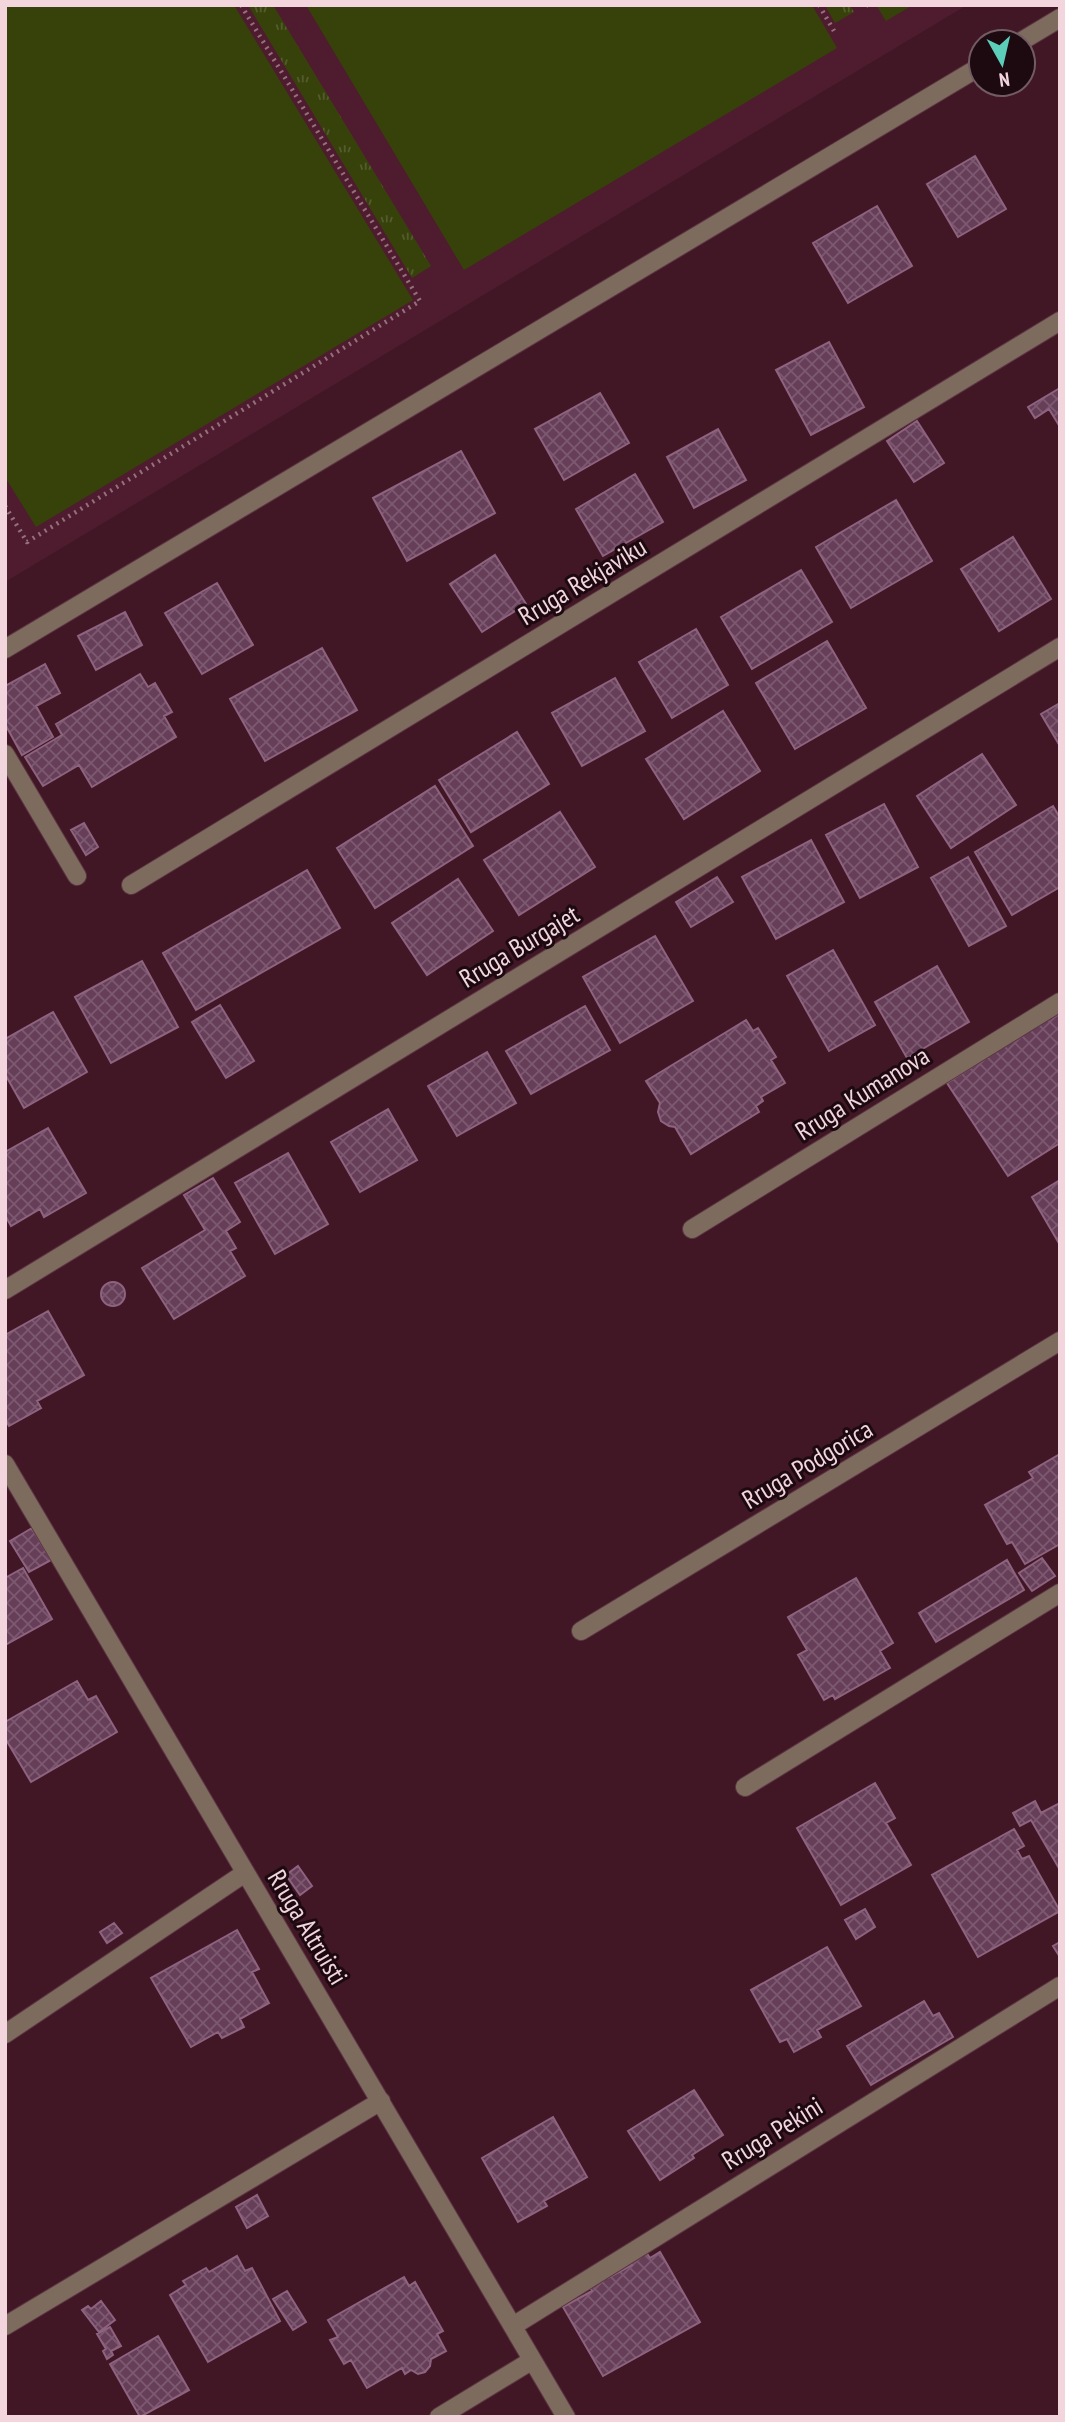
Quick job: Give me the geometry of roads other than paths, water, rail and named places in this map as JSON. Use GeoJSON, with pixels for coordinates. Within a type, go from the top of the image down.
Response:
{"type":"FeatureCollection","features":[{"type":"Feature","properties":{"kind":"street"},"geometry":{"type":"LineString","coordinates":[[1037,32],[1060,19]]}},
{"type":"Feature","properties":{"kind":"street"},"geometry":{"type":"LineString","coordinates":[[5,649],[967,74]]}},
{"type":"Feature","properties":{"kind":"street","name":"Rruga Rekjaviku"},"geometry":{"type":"LineString","coordinates":[[131,885],[1060,321]]}},
{"type":"Feature","properties":{"kind":"street","name":"Rruga Burgajet"},"geometry":{"type":"LineString","coordinates":[[5,1290],[1060,647]]}},
{"type":"Feature","properties":{"kind":"street"},"geometry":{"type":"LineString","coordinates":[[5,754],[78,876]]}},
{"type":"Feature","properties":{"kind":"street","name":"Rruga Kumanova"},"geometry":{"type":"LineString","coordinates":[[692,1229],[1060,1002]]}},
{"type":"Feature","properties":{"kind":"street","name":"Rruga Podgorica"},"geometry":{"type":"LineString","coordinates":[[581,1632],[1060,1341]]}},
{"type":"Feature","properties":{"kind":"street","name":"Rruga Altruisti"},"geometry":{"type":"LineString","coordinates":[[5,1464],[566,2417]]}},
{"type":"Feature","properties":{"kind":"street"},"geometry":{"type":"LineString","coordinates":[[745,1787],[1060,1593]]}},
{"type":"Feature","properties":{"kind":"street"},"geometry":{"type":"LineString","coordinates":[[5,2034],[245,1873]]}},
{"type":"Feature","properties":{"kind":"street","name":"Rruga Pekini"},"geometry":{"type":"LineString","coordinates":[[513,2326],[1060,1986]]}},
{"type":"Feature","properties":{"kind":"street"},"geometry":{"type":"LineString","coordinates":[[5,2326],[381,2101]]}},
{"type":"Feature","properties":{"kind":"street"},"geometry":{"type":"LineString","coordinates":[[439,2417],[531,2361]]}}]}
